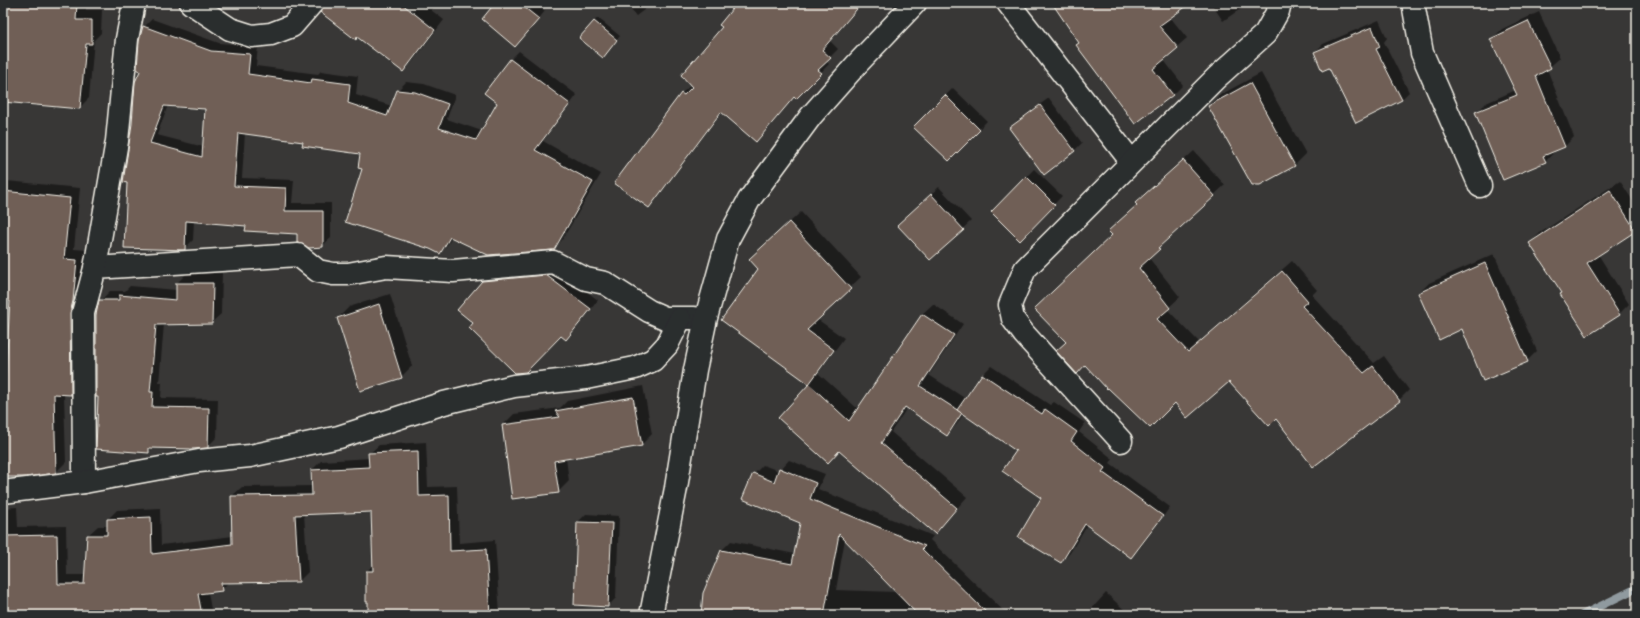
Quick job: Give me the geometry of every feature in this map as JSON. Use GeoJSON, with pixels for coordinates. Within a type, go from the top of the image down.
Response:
{"type":"FeatureCollection","features":[{"type":"Feature","properties":{"kind":"street"},"geometry":{"type":"LineString","coordinates":[[84,482],[83,312],[95,268],[117,141],[127,39],[134,3]]}},
{"type":"Feature","properties":{"kind":"street"},"geometry":{"type":"LineString","coordinates":[[191,3],[230,29],[252,36],[271,34],[292,26],[312,3]]}},
{"type":"Feature","properties":{"kind":"street"},"geometry":{"type":"LineString","coordinates":[[651,615],[676,488],[694,370],[706,318],[728,239],[748,200],[811,116],[857,64],[915,3]]}},
{"type":"Feature","properties":{"kind":"street"},"geometry":{"type":"LineString","coordinates":[[1008,3],[1132,161]]}},
{"type":"Feature","properties":{"kind":"street"},"geometry":{"type":"LineString","coordinates":[[1121,441],[1024,334],[1013,319],[1010,305],[1025,269],[1216,78],[1264,34],[1278,10],[1280,3]]}},
{"type":"Feature","properties":{"kind":"street"},"geometry":{"type":"LineString","coordinates":[[1413,3],[1422,53],[1480,186]]}},
{"type":"Feature","properties":{"kind":"street"},"geometry":{"type":"LineString","coordinates":[[95,268],[298,255],[318,271],[333,274],[348,274],[386,267],[453,270],[553,262],[586,279],[605,283],[649,311],[665,318],[706,318]]}},
{"type":"Feature","properties":{"kind":"street"},"geometry":{"type":"LineString","coordinates":[[3,492],[84,482],[199,461],[250,456],[339,437],[444,403],[514,386],[586,378],[635,368],[653,360],[667,345],[680,319]]}},
{"type":"Feature","properties":{"kind":"building"},"geometry":{"type":"Polygon","coordinates":[[[3,3],[77,3],[76,20],[92,20],[92,44],[86,44],[80,109],[3,102],[3,3]]]}},
{"type":"Feature","properties":{"kind":"building"},"geometry":{"type":"Polygon","coordinates":[[[324,3],[401,3],[435,30],[403,72],[357,37],[356,40],[320,12],[324,3]]]}},
{"type":"Feature","properties":{"kind":"building"},"geometry":{"type":"Polygon","coordinates":[[[495,3],[519,3],[539,19],[515,47],[482,19],[495,3]]]}},
{"type":"Feature","properties":{"kind":"building"},"geometry":{"type":"Polygon","coordinates":[[[737,3],[862,3],[822,50],[831,58],[818,70],[822,73],[796,99],[794,97],[756,142],[721,112],[649,208],[614,183],[681,93],[684,95],[692,87],[681,75],[722,27],[719,25],[737,3]]]}},
{"type":"Feature","properties":{"kind":"building"},"geometry":{"type":"Polygon","coordinates":[[[1052,3],[1191,3],[1159,26],[1178,48],[1153,69],[1173,95],[1135,124],[1076,45],[1079,43],[1052,3]]]}},
{"type":"Feature","properties":{"kind":"building"},"geometry":{"type":"Polygon","coordinates":[[[594,21],[617,40],[603,58],[579,38],[594,21]]]}},
{"type":"Feature","properties":{"kind":"building"},"geometry":{"type":"Polygon","coordinates":[[[1528,21],[1551,68],[1536,76],[1565,147],[1543,156],[1546,162],[1503,180],[1475,112],[1517,95],[1490,39],[1528,21]]]}},
{"type":"Feature","properties":{"kind":"building"},"geometry":{"type":"Polygon","coordinates":[[[143,26],[211,51],[250,54],[248,74],[311,83],[312,79],[350,84],[348,103],[387,116],[397,90],[415,92],[448,104],[439,128],[476,140],[497,103],[484,93],[510,59],[570,104],[535,150],[593,182],[554,250],[488,255],[450,237],[440,254],[430,249],[345,222],[362,169],[358,168],[360,154],[302,146],[303,142],[238,133],[234,186],[286,188],[285,211],[323,211],[323,247],[309,248],[297,243],[297,234],[245,231],[246,226],[186,221],[185,250],[124,248],[127,183],[123,182],[132,124],[135,82],[140,71],[137,69],[139,41],[143,26]],[[164,106],[150,143],[202,157],[205,109],[164,106]]]}},
{"type":"Feature","properties":{"kind":"building"},"geometry":{"type":"Polygon","coordinates":[[[1372,27],[1380,47],[1376,49],[1402,100],[1356,123],[1329,68],[1322,71],[1314,52],[1372,27]]]}},
{"type":"Feature","properties":{"kind":"building"},"geometry":{"type":"Polygon","coordinates":[[[1250,83],[1295,166],[1260,185],[1252,185],[1208,106],[1250,83]]]}},
{"type":"Feature","properties":{"kind":"building"},"geometry":{"type":"Polygon","coordinates":[[[945,95],[980,130],[949,161],[913,127],[945,95]]]}},
{"type":"Feature","properties":{"kind":"building"},"geometry":{"type":"Polygon","coordinates":[[[1040,105],[1075,151],[1044,175],[1009,128],[1040,105]]]}},
{"type":"Feature","properties":{"kind":"building"},"geometry":{"type":"Polygon","coordinates":[[[1183,160],[1215,196],[1158,248],[1160,249],[1139,268],[1170,308],[1157,319],[1188,352],[1282,271],[1308,301],[1302,306],[1364,373],[1373,366],[1400,401],[1313,467],[1276,419],[1269,426],[1229,382],[1187,418],[1175,403],[1150,428],[1108,388],[1107,389],[1085,365],[1077,374],[1056,351],[1066,342],[1034,309],[1112,235],[1108,231],[1137,205],[1135,203],[1183,160]]]}},
{"type":"Feature","properties":{"kind":"building"},"geometry":{"type":"Polygon","coordinates":[[[1026,176],[1055,205],[1020,241],[991,212],[1026,176]]]}},
{"type":"Feature","properties":{"kind":"building"},"geometry":{"type":"Polygon","coordinates":[[[1610,190],[1636,231],[1587,263],[1620,315],[1587,336],[1560,294],[1562,293],[1529,243],[1610,190]]]}},
{"type":"Feature","properties":{"kind":"building"},"geometry":{"type":"Polygon","coordinates":[[[3,191],[70,198],[64,259],[77,260],[73,301],[70,313],[71,395],[54,394],[56,473],[25,477],[3,477],[3,403],[10,301],[3,300],[3,191]]]}},
{"type":"Feature","properties":{"kind":"building"},"geometry":{"type":"Polygon","coordinates":[[[931,194],[964,230],[930,260],[897,225],[931,194]]]}},
{"type":"Feature","properties":{"kind":"building"},"geometry":{"type":"Polygon","coordinates":[[[789,222],[851,289],[807,330],[834,350],[809,384],[721,320],[758,269],[749,259],[789,222]]]}},
{"type":"Feature","properties":{"kind":"building"},"geometry":{"type":"Polygon","coordinates":[[[1485,263],[1528,362],[1483,381],[1462,329],[1439,340],[1418,293],[1485,263]]]}},
{"type":"Feature","properties":{"kind":"building"},"geometry":{"type":"Polygon","coordinates":[[[546,275],[591,309],[566,340],[561,336],[526,372],[515,373],[469,328],[473,323],[457,310],[482,281],[546,275]]]}},
{"type":"Feature","properties":{"kind":"building"},"geometry":{"type":"Polygon","coordinates":[[[176,283],[213,283],[212,324],[156,325],[150,392],[153,392],[152,407],[209,408],[208,448],[149,448],[149,453],[96,449],[98,397],[96,397],[96,315],[99,300],[119,300],[119,295],[176,300],[176,283]]]}},
{"type":"Feature","properties":{"kind":"building"},"geometry":{"type":"Polygon","coordinates":[[[379,304],[402,378],[360,391],[337,318],[379,304]]]}},
{"type":"Feature","properties":{"kind":"building"},"geometry":{"type":"Polygon","coordinates":[[[922,314],[954,335],[920,386],[962,413],[947,436],[905,407],[881,443],[957,508],[935,534],[839,451],[828,463],[778,418],[809,384],[849,421],[922,314]]]}},
{"type":"Feature","properties":{"kind":"building"},"geometry":{"type":"Polygon","coordinates":[[[982,374],[1042,414],[1045,409],[1077,432],[1071,441],[1105,468],[1102,472],[1163,516],[1131,558],[1085,524],[1061,563],[1018,537],[1041,498],[1002,471],[1016,451],[957,410],[982,374]]]}},
{"type":"Feature","properties":{"kind":"building"},"geometry":{"type":"Polygon","coordinates":[[[633,397],[642,446],[554,461],[559,493],[512,499],[502,425],[560,417],[555,411],[633,397]]]}},
{"type":"Feature","properties":{"kind":"building"},"geometry":{"type":"Polygon","coordinates":[[[418,451],[419,496],[449,495],[450,551],[486,549],[490,615],[368,615],[368,602],[366,602],[366,571],[373,571],[371,512],[295,515],[299,582],[221,583],[222,591],[198,594],[202,615],[3,615],[3,536],[57,535],[58,584],[84,584],[87,535],[107,535],[107,519],[151,517],[152,554],[232,544],[231,496],[312,495],[311,470],[369,467],[368,453],[418,451]]]}},
{"type":"Feature","properties":{"kind":"building"},"geometry":{"type":"Polygon","coordinates":[[[779,468],[816,483],[810,499],[925,546],[922,549],[989,615],[918,615],[839,534],[824,615],[701,615],[703,593],[721,550],[792,564],[800,523],[742,499],[753,473],[774,482],[779,468]]]}},
{"type":"Feature","properties":{"kind":"building"},"geometry":{"type":"Polygon","coordinates":[[[577,522],[612,523],[608,607],[574,605],[577,522]]]}},
{"type":"Feature","properties":{"kind":"waterway"},"geometry":{"type":"LineString","coordinates":[[1582,615],[1637,588]]}}]}
